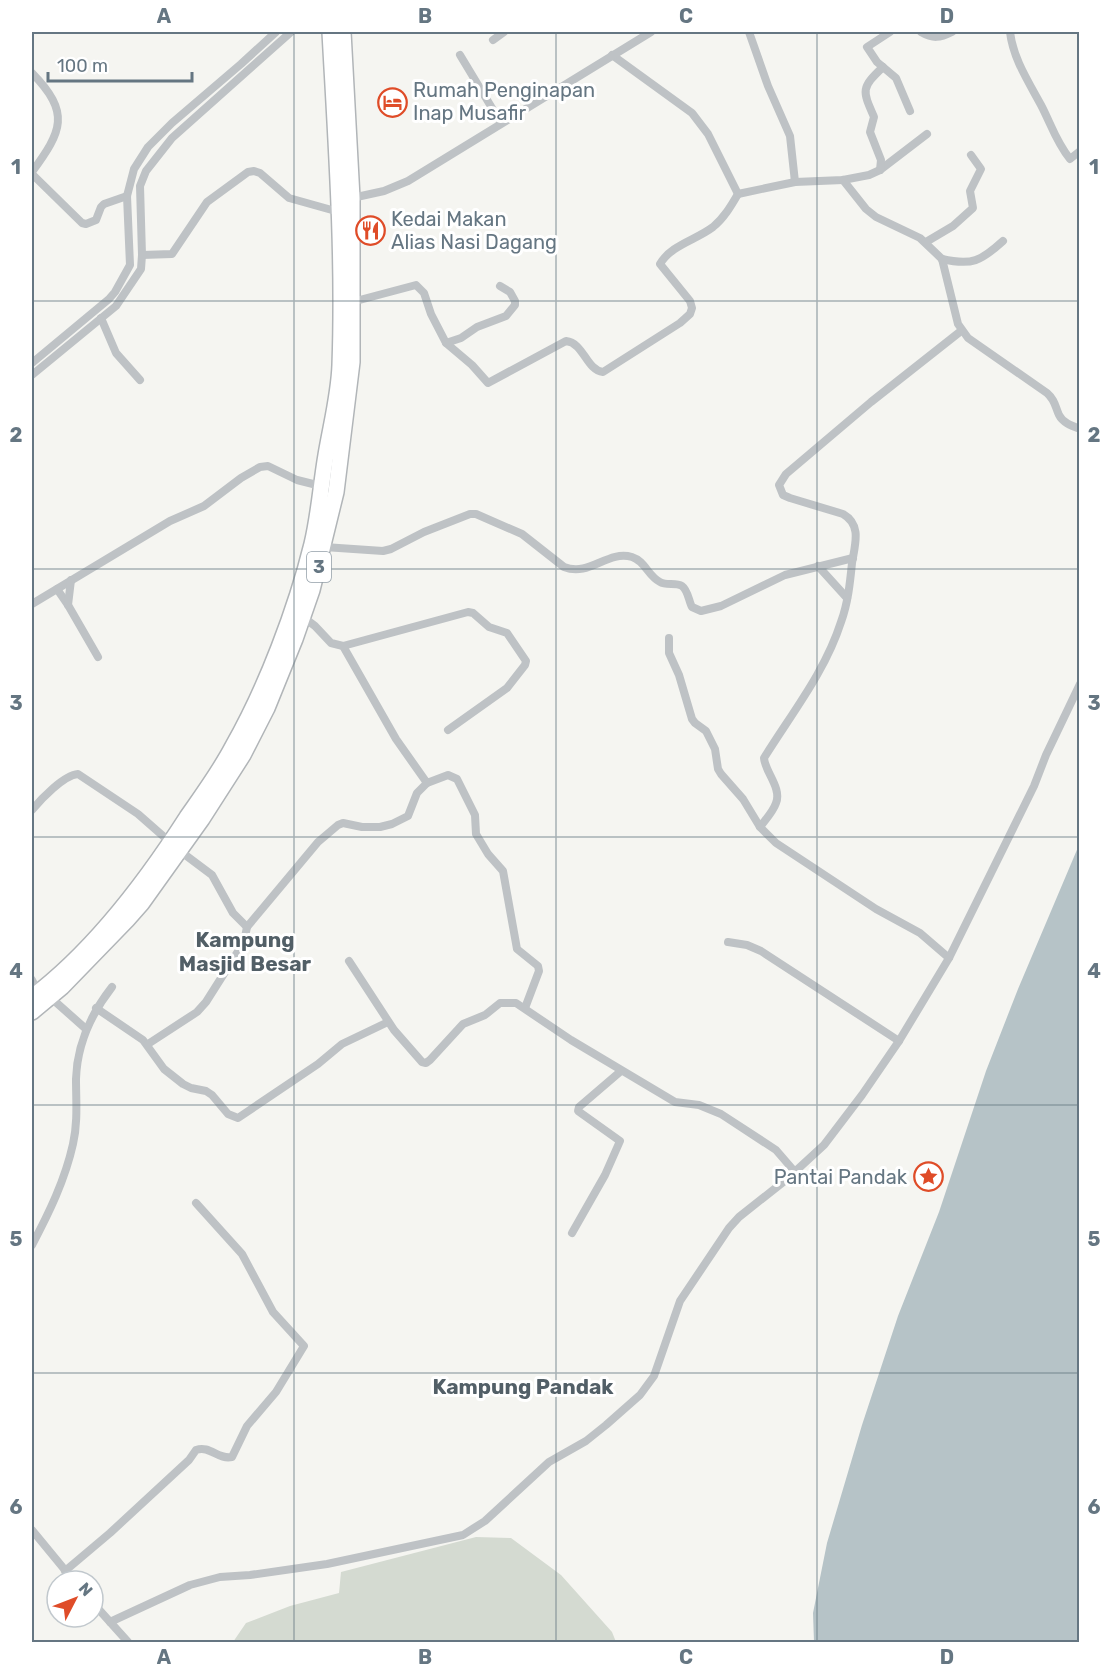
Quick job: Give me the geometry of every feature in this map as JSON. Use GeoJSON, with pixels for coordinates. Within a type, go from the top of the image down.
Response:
{"type":"FeatureCollection","features":[{"type":"Feature","properties":{"kind":"highway","name":"3"},"geometry":{"type":"LineString","coordinates":[[175,847],[253,708],[286,626],[312,542],[340,368],[339,213],[330,32]]}},
{"type":"Feature","properties":{"kind":"highway","name":"3"},"geometry":{"type":"LineString","coordinates":[[32,1012],[38,991],[92,941],[175,847],[243,755],[267,708],[303,617],[324,546],[336,492],[352,362],[352,198],[343,32]]}},
{"type":"Feature","properties":{"kind":"street"},"geometry":{"type":"LineString","coordinates":[[32,363],[115,292],[131,260],[127,196],[134,169],[148,147],[176,119],[276,32]]}},
{"type":"Feature","properties":{"kind":"street"},"geometry":{"type":"LineString","coordinates":[[32,375],[123,298],[141,268],[139,196],[146,171],[172,138],[291,32]]}},
{"type":"Feature","properties":{"kind":"street"},"geometry":{"type":"LineString","coordinates":[[493,40],[504,32]]}},
{"type":"Feature","properties":{"kind":"street"},"geometry":{"type":"LineString","coordinates":[[352,198],[394,188],[651,32]]}},
{"type":"Feature","properties":{"kind":"street"},"geometry":{"type":"LineString","coordinates":[[749,32],[768,86],[790,136],[795,182]]}},
{"type":"Feature","properties":{"kind":"street"},"geometry":{"type":"LineString","coordinates":[[890,32],[867,47],[883,67],[896,78],[910,111]]}},
{"type":"Feature","properties":{"kind":"street"},"geometry":{"type":"LineString","coordinates":[[921,32],[940,38],[952,32]]}},
{"type":"Feature","properties":{"kind":"street"},"geometry":{"type":"LineString","coordinates":[[1010,32],[1014,54],[1056,139],[1070,159],[1080,151]]}},
{"type":"Feature","properties":{"kind":"street"},"geometry":{"type":"LineString","coordinates":[[460,55],[501,123]]}},
{"type":"Feature","properties":{"kind":"street"},"geometry":{"type":"LineString","coordinates":[[612,55],[692,112],[708,134],[738,194]]}},
{"type":"Feature","properties":{"kind":"street"},"geometry":{"type":"LineString","coordinates":[[880,170],[881,160],[870,132],[874,117],[865,95],[865,88],[867,82],[883,67]]}},
{"type":"Feature","properties":{"kind":"street"},"geometry":{"type":"LineString","coordinates":[[32,73],[54,103],[59,115],[51,144],[32,173],[82,223],[86,224],[96,220],[104,204],[127,196]]}},
{"type":"Feature","properties":{"kind":"street"},"geometry":{"type":"LineString","coordinates":[[352,302],[416,285],[424,293],[431,314],[446,343],[472,364],[488,383],[566,341],[576,345],[596,370],[603,372],[680,323],[690,314],[692,308],[690,301],[660,264],[676,249],[715,226],[738,194],[795,182],[843,180],[869,175],[880,170],[927,135]]}},
{"type":"Feature","properties":{"kind":"street"},"geometry":{"type":"LineString","coordinates":[[926,243],[953,226],[973,208],[970,191],[981,168],[971,155]]}},
{"type":"Feature","properties":{"kind":"street"},"geometry":{"type":"LineString","coordinates":[[142,255],[172,254],[207,202],[248,172],[260,173],[289,198],[339,213]]}},
{"type":"Feature","properties":{"kind":"street"},"geometry":{"type":"LineString","coordinates":[[843,180],[866,209],[876,217],[926,243],[942,259],[961,331],[1047,393],[1057,404],[1058,414],[1062,420],[1080,429]]}},
{"type":"Feature","properties":{"kind":"street"},"geometry":{"type":"LineString","coordinates":[[942,259],[961,263],[978,260],[987,256],[1003,241]]}},
{"type":"Feature","properties":{"kind":"street"},"geometry":{"type":"LineString","coordinates":[[446,343],[461,338],[477,327],[506,316],[515,302],[510,292],[500,286]]}},
{"type":"Feature","properties":{"kind":"street"},"geometry":{"type":"LineString","coordinates":[[101,318],[116,353],[140,380]]}},
{"type":"Feature","properties":{"kind":"street"},"geometry":{"type":"LineString","coordinates":[[760,827],[776,804],[777,797],[764,758],[819,672],[841,625],[856,530],[851,518],[789,498],[783,495],[779,485],[786,474],[871,402],[961,331]]}},
{"type":"Feature","properties":{"kind":"street"},"geometry":{"type":"LineString","coordinates":[[32,604],[170,521],[204,506],[241,478],[260,467],[268,466],[297,480],[321,486]]}},
{"type":"Feature","properties":{"kind":"street"},"geometry":{"type":"LineString","coordinates":[[324,546],[383,551],[424,532],[470,514],[476,514],[516,531],[571,570],[578,571],[605,560],[632,557],[643,564],[653,578],[663,584],[684,587],[692,607],[701,611],[721,606],[785,575],[853,558]]}},
{"type":"Feature","properties":{"kind":"street"},"geometry":{"type":"LineString","coordinates":[[818,566],[847,598]]}},
{"type":"Feature","properties":{"kind":"street"},"geometry":{"type":"LineString","coordinates":[[68,605],[71,580]]}},
{"type":"Feature","properties":{"kind":"street"},"geometry":{"type":"LineString","coordinates":[[57,589],[98,657]]}},
{"type":"Feature","properties":{"kind":"street"},"geometry":{"type":"LineString","coordinates":[[303,617],[332,644],[343,646],[468,612],[473,613],[489,627],[507,633],[526,661],[525,664],[507,688],[448,730]]}},
{"type":"Feature","properties":{"kind":"street"},"geometry":{"type":"LineString","coordinates":[[669,638],[669,653],[679,675],[692,719],[706,731],[718,760],[718,769],[760,827],[784,850],[876,909],[920,933],[950,958]]}},
{"type":"Feature","properties":{"kind":"street"},"geometry":{"type":"LineString","coordinates":[[343,646],[396,739],[427,783]]}},
{"type":"Feature","properties":{"kind":"street"},"geometry":{"type":"LineString","coordinates":[[110,1622],[190,1585],[220,1577],[327,1564],[458,1536],[474,1529],[549,1462],[595,1435],[640,1395],[654,1376],[680,1301],[729,1228],[739,1217],[795,1172],[834,1134],[899,1041],[950,958],[1034,786],[1046,754],[1080,684]]}},
{"type":"Feature","properties":{"kind":"street"},"geometry":{"type":"LineString","coordinates":[[32,810],[44,796],[78,774],[138,814],[175,847],[212,875],[233,913],[247,927]]}},
{"type":"Feature","properties":{"kind":"street"},"geometry":{"type":"LineString","coordinates":[[148,1044],[197,1012],[206,1002],[244,942],[247,927],[318,842],[343,823],[362,827],[393,824],[408,816],[417,793],[427,783],[444,776],[454,776],[457,779],[475,815],[476,834],[488,854],[504,872],[517,949],[538,966],[539,971],[525,1008]]}},
{"type":"Feature","properties":{"kind":"street"},"geometry":{"type":"LineString","coordinates":[[728,942],[747,945],[761,951],[899,1041]]}},
{"type":"Feature","properties":{"kind":"street"},"geometry":{"type":"LineString","coordinates":[[349,962],[388,1022],[418,1058],[426,1062],[463,1024],[485,1015],[500,1003],[516,1003],[621,1071],[680,1104],[699,1106],[721,1114],[776,1150],[795,1172]]}},
{"type":"Feature","properties":{"kind":"street"},"geometry":{"type":"LineString","coordinates":[[32,1245],[62,1185],[74,1142],[77,1113],[76,1077],[86,1029],[96,1008],[112,987]]}},
{"type":"Feature","properties":{"kind":"street"},"geometry":{"type":"LineString","coordinates":[[38,991],[86,1029]]}},
{"type":"Feature","properties":{"kind":"street"},"geometry":{"type":"LineString","coordinates":[[96,1008],[148,1044],[164,1069],[183,1084],[206,1091],[228,1114],[238,1118],[318,1064],[342,1044],[388,1022]]}},
{"type":"Feature","properties":{"kind":"street"},"geometry":{"type":"LineString","coordinates":[[572,1233],[605,1175],[620,1142],[578,1111],[579,1107],[621,1071]]}},
{"type":"Feature","properties":{"kind":"street"},"geometry":{"type":"LineString","coordinates":[[67,1569],[189,1460],[196,1450],[206,1448],[223,1458],[232,1457],[247,1426],[276,1392],[304,1346],[273,1312],[242,1254],[196,1203]]}},
{"type":"Feature","properties":{"kind":"street"},"geometry":{"type":"LineString","coordinates":[[32,1530],[63,1569]]}},
{"type":"Feature","properties":{"kind":"street"},"geometry":{"type":"LineString","coordinates":[[105,1616],[128,1642]]}},
{"type":"Feature","properties":{"kind":"shaded area"},"geometry":{"type":"Polygon","coordinates":[[[1079,845],[1079,1642],[814,1642],[813,1613],[827,1543],[862,1425],[898,1316],[939,1212],[986,1071],[1079,845]]]}},
{"type":"Feature","properties":{"kind":"shaded area"},"geometry":{"type":"Polygon","coordinates":[[[476,1537],[511,1538],[561,1575],[612,1632],[616,1642],[233,1642],[246,1623],[290,1606],[339,1593],[341,1572],[476,1537]]]}},
{"type":"Feature","properties":{"kind":"place","name":"Rumah Penginapan Inap Musafir"},"geometry":{"type":"Point","coordinates":[392,102]}},
{"type":"Feature","properties":{"kind":"place","name":"Kedai Makan Alias Nasi Dagang"},"geometry":{"type":"Point","coordinates":[370,230]}},
{"type":"Feature","properties":{"kind":"place","name":"Pantai Pandak"},"geometry":{"type":"Point","coordinates":[928,1177]}},
{"type":"Feature","properties":{"kind":"district","name":"Kampung Masjid Besar"},"geometry":{"type":"Point","coordinates":[245,951]}},
{"type":"Feature","properties":{"kind":"district","name":"Kampung Pandak"},"geometry":{"type":"Point","coordinates":[523,1386]}}]}
